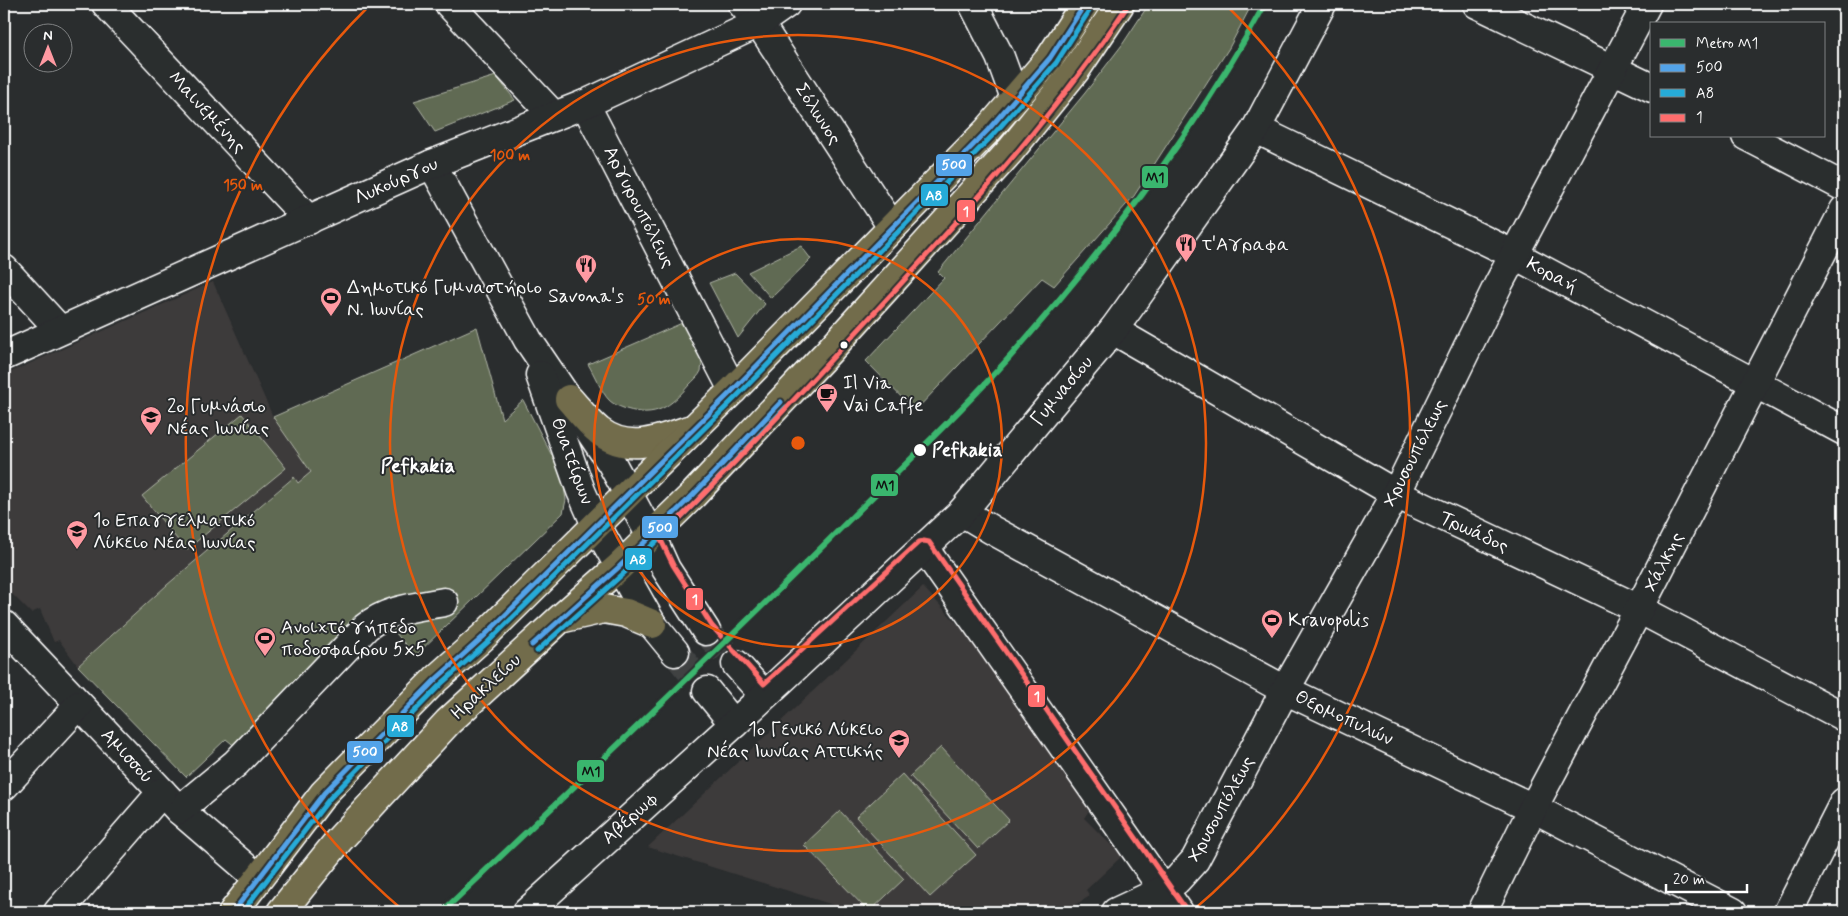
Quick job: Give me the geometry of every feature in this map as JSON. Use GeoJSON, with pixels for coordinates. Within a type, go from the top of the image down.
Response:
{"type":"FeatureCollection","features":[{"type":"Feature","properties":{"kind":"main road","name":"Ηρακλείου"},"geometry":{"type":"LineString","coordinates":[[233,912],[324,793],[436,679],[483,638],[695,428],[988,130],[1050,58],[1085,4]]}},
{"type":"Feature","properties":{"kind":"main road","name":"Ηρακλείου"},"geometry":{"type":"LineString","coordinates":[[281,912],[339,840],[448,722],[560,619],[620,567],[693,495],[829,351],[1011,150],[1075,70],[1120,4]]}},
{"type":"Feature","properties":{"kind":"main road"},"geometry":{"type":"LineString","coordinates":[[569,399],[599,430],[616,440],[630,444],[654,441],[695,428]]}},
{"type":"Feature","properties":{"kind":"main road"},"geometry":{"type":"LineString","coordinates":[[560,619],[604,608],[626,613],[652,624]]}},
{"type":"Feature","properties":{"kind":"street","name":"Μαινεμένης"},"geometry":{"type":"LineString","coordinates":[[106,4],[309,220]]}},
{"type":"Feature","properties":{"kind":"street"},"geometry":{"type":"LineString","coordinates":[[448,4],[554,116]]}},
{"type":"Feature","properties":{"kind":"street","name":"Λυκούργου"},"geometry":{"type":"LineString","coordinates":[[4,356],[432,164],[585,104],[750,13],[786,4]]}},
{"type":"Feature","properties":{"kind":"street"},"geometry":{"type":"LineString","coordinates":[[973,4],[1000,57],[1014,98]]}},
{"type":"Feature","properties":{"kind":"street","name":"Γυμνασίου"},"geometry":{"type":"LineString","coordinates":[[734,724],[764,694],[962,512],[1113,330],[1256,129],[1322,4]]}},
{"type":"Feature","properties":{"kind":"street"},"geometry":{"type":"LineString","coordinates":[[1478,4],[1650,87]]}},
{"type":"Feature","properties":{"kind":"street","name":"Χρυσουπόλεως"},"geometry":{"type":"LineString","coordinates":[[1116,912],[1164,890],[1177,880],[1195,860],[1285,690],[1396,494],[1513,254],[1647,4]]}},
{"type":"Feature","properties":{"kind":"street","name":"Σόλωνος"},"geometry":{"type":"LineString","coordinates":[[750,13],[892,227]]}},
{"type":"Feature","properties":{"kind":"street","name":"Αργυρουπόλεως"},"geometry":{"type":"LineString","coordinates":[[585,104],[733,390]]}},
{"type":"Feature","properties":{"kind":"street","name":"Κοραή"},"geometry":{"type":"LineString","coordinates":[[1256,129],[1513,254],[1844,431]]}},
{"type":"Feature","properties":{"kind":"street"},"geometry":{"type":"LineString","coordinates":[[1750,138],[1844,187]]}},
{"type":"Feature","properties":{"kind":"street","name":"Θυατείρων"},"geometry":{"type":"LineString","coordinates":[[432,164],[528,340],[612,464],[651,536],[666,569],[706,631]]}},
{"type":"Feature","properties":{"kind":"street","name":"Χάλκης"},"geometry":{"type":"LineString","coordinates":[[1482,912],[1534,808],[1640,609],[1844,210]]}},
{"type":"Feature","properties":{"kind":"street"},"geometry":{"type":"LineString","coordinates":[[4,269],[60,330]]}},
{"type":"Feature","properties":{"kind":"street","name":"Τρωάδος"},"geometry":{"type":"LineString","coordinates":[[1113,330],[1396,494],[1640,609],[1844,717]]}},
{"type":"Feature","properties":{"kind":"street","name":"Θυατείρων"},"geometry":{"type":"LineString","coordinates":[[528,340],[581,491],[596,525],[652,624],[675,652]]}},
{"type":"Feature","properties":{"kind":"street","name":"Θερμοπυλών"},"geometry":{"type":"LineString","coordinates":[[962,512],[1285,690],[1534,808],[1732,912]]}},
{"type":"Feature","properties":{"kind":"street"},"geometry":{"type":"LineString","coordinates":[[924,548],[1179,912]]}},
{"type":"Feature","properties":{"kind":"street"},"geometry":{"type":"LineString","coordinates":[[58,912],[170,801],[236,763],[376,618],[393,612],[444,602]]}},
{"type":"Feature","properties":{"kind":"street","name":"Αμισσού"},"geometry":{"type":"LineString","coordinates":[[4,625],[170,801],[258,878]]}},
{"type":"Feature","properties":{"kind":"street"},"geometry":{"type":"LineString","coordinates":[[736,664],[764,694]]}},
{"type":"Feature","properties":{"kind":"street"},"geometry":{"type":"LineString","coordinates":[[707,691],[734,724]]}},
{"type":"Feature","properties":{"kind":"street"},"geometry":{"type":"LineString","coordinates":[[4,786],[79,705]]}},
{"type":"Feature","properties":{"kind":"street","name":"Αβέρωφ"},"geometry":{"type":"LineString","coordinates":[[527,912],[734,724]]}},
{"type":"Feature","properties":{"kind":"street"},"geometry":{"type":"LineString","coordinates":[[1788,912],[1844,802]]}},
{"type":"Feature","properties":{"kind":"shaded area","name":"2ο Γυμνάσιο Νέας Ιωνίας"},"geometry":{"type":"Polygon","coordinates":[[[213,282],[273,417],[311,472],[298,484],[293,477],[167,585],[78,666],[59,640],[54,642],[40,609],[31,613],[4,586],[4,375],[213,282]]]}},
{"type":"Feature","properties":{"kind":"shaded area","name":"1ο Γενικό Λύκειο Νέας Ιωνίας Αττικής"},"geometry":{"type":"Polygon","coordinates":[[[923,587],[977,645],[1090,809],[1084,818],[1122,856],[1086,890],[1090,896],[1063,912],[856,912],[648,847],[923,587]]]}},
{"type":"Feature","properties":{"kind":"green space"},"geometry":{"type":"Polygon","coordinates":[[[1149,4],[1252,4],[1229,48],[1134,196],[1054,286],[1042,278],[915,411],[866,361],[944,278],[938,272],[1085,93],[1122,45],[1149,4]]]}},
{"type":"Feature","properties":{"kind":"green space"},"geometry":{"type":"Polygon","coordinates":[[[496,76],[515,100],[435,132],[414,101],[496,76]]]}},
{"type":"Feature","properties":{"kind":"green space"},"geometry":{"type":"Polygon","coordinates":[[[801,246],[811,259],[771,298],[748,272],[801,246]]]}},
{"type":"Feature","properties":{"kind":"green space"},"geometry":{"type":"Polygon","coordinates":[[[735,273],[765,304],[738,338],[709,283],[735,273]]]}},
{"type":"Feature","properties":{"kind":"green space"},"geometry":{"type":"Polygon","coordinates":[[[689,320],[699,345],[702,364],[699,375],[682,393],[662,409],[646,412],[615,405],[606,397],[588,364],[689,320]]]}},
{"type":"Feature","properties":{"kind":"green space"},"geometry":{"type":"Polygon","coordinates":[[[477,327],[502,419],[523,400],[562,475],[566,500],[563,513],[415,656],[374,607],[237,748],[226,739],[186,777],[78,666],[167,585],[294,477],[298,483],[311,472],[273,417],[477,327]]]}},
{"type":"Feature","properties":{"kind":"green space"},"geometry":{"type":"Polygon","coordinates":[[[242,414],[286,468],[186,550],[142,496],[242,414]]]}},
{"type":"Feature","properties":{"kind":"green space"},"geometry":{"type":"Polygon","coordinates":[[[941,747],[1009,820],[978,849],[910,776],[941,747]]]}},
{"type":"Feature","properties":{"kind":"green space"},"geometry":{"type":"Polygon","coordinates":[[[902,774],[976,855],[930,897],[856,817],[902,774]]]}},
{"type":"Feature","properties":{"kind":"green space"},"geometry":{"type":"Polygon","coordinates":[[[840,811],[904,879],[869,912],[804,845],[840,811]]]}},
{"type":"Feature","properties":{"kind":"tunnel"},"geometry":{"type":"LineString","coordinates":[[706,631],[736,664]]}},
{"type":"Feature","properties":{"kind":"tunnel"},"geometry":{"type":"LineString","coordinates":[[675,652],[707,691]]}},
{"type":"Feature","properties":{"kind":"metro line","name":"Μ1"},"geometry":{"type":"LineString","coordinates":[[442,912],[747,620],[989,380],[1079,276],[1147,189],[1209,98],[1265,4]]}},
{"type":"Feature","properties":{"kind":"transit line","name":"500"},"geometry":{"type":"LineString","coordinates":[[233,912],[324,793],[436,679],[483,637],[733,390],[988,130],[1050,58],[1085,4]]}},
{"type":"Feature","properties":{"kind":"transit line","name":"A8"},"geometry":{"type":"LineString","coordinates":[[242,912],[330,798],[441,684],[488,642],[738,395],[993,135],[1056,63],[1091,8]]}},
{"type":"Feature","properties":{"kind":"transit line","name":"1"},"geometry":{"type":"LineString","coordinates":[[1126,8],[1045,118],[958,221],[721,477],[660,538],[673,565],[712,626],[764,684],[919,542],[929,542],[1185,908]]}},
{"type":"Feature","properties":{"kind":"transit line","name":"500"},"geometry":{"type":"LineString","coordinates":[[532,645],[619,567],[693,495],[781,402]]}},
{"type":"Feature","properties":{"kind":"transit line","name":"A8"},"geometry":{"type":"LineString","coordinates":[[537,651],[624,573],[698,500],[786,407]]}},
{"type":"Feature","properties":{"kind":"place","name":"τ'Αγραφα"},"geometry":{"type":"Point","coordinates":[1186,263]}},
{"type":"Feature","properties":{"kind":"place","name":"Savona's"},"geometry":{"type":"Point","coordinates":[586,284]}},
{"type":"Feature","properties":{"kind":"place","name":"Δημοτικό Γυμναστήριο Ν. Ιωνίας"},"geometry":{"type":"Point","coordinates":[331,317]}},
{"type":"Feature","properties":{"kind":"place","name":"Il Via Vai Caffe"},"geometry":{"type":"Point","coordinates":[827,413]}},
{"type":"Feature","properties":{"kind":"place","name":"2ο Γυμνάσιο Νέας Ιωνίας"},"geometry":{"type":"Point","coordinates":[151,436]}},
{"type":"Feature","properties":{"kind":"place","name":"Pefkakia"},"geometry":{"type":"Point","coordinates":[920,450]}},
{"type":"Feature","properties":{"kind":"place","name":"1ο Επαγγελματικό Λύκειο Νέας Ιωνίας"},"geometry":{"type":"Point","coordinates":[77,550]}},
{"type":"Feature","properties":{"kind":"place","name":"Kravopolis"},"geometry":{"type":"Point","coordinates":[1272,639]}},
{"type":"Feature","properties":{"kind":"place","name":"Ανοιχτό γήπεδο ποδοσφαίρου 5x5"},"geometry":{"type":"Point","coordinates":[265,657]}},
{"type":"Feature","properties":{"kind":"place","name":"1ο Γενικό Λύκειο Νέας Ιωνίας Αττικής"},"geometry":{"type":"Point","coordinates":[899,759]}},
{"type":"Feature","properties":{"kind":"district","name":"Pefkakia"},"geometry":{"type":"Point","coordinates":[418,466]}}]}
